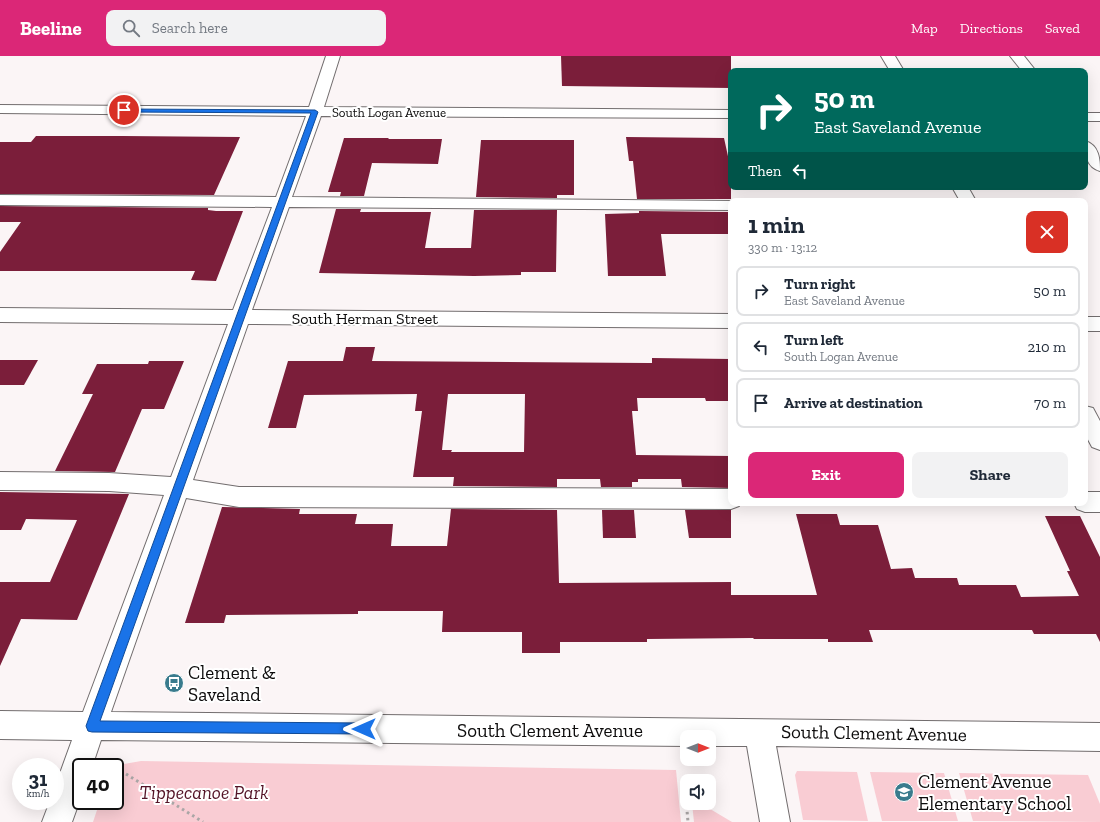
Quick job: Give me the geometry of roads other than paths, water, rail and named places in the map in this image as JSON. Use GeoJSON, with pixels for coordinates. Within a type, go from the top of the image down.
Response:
{"type":"FeatureCollection","features":[{"type":"Feature","properties":{"kind":"street"},"geometry":{"type":"LineString","coordinates":[[57,822],[239,317],[315,112],[333,56]]}},
{"type":"Feature","properties":{"kind":"street"},"geometry":{"type":"LineString","coordinates":[[888,56],[894,68]]}},
{"type":"Feature","properties":{"kind":"street"},"geometry":{"type":"LineString","coordinates":[[1017,56],[1026,68]]}},
{"type":"Feature","properties":{"kind":"street","name":"South Logan Avenue"},"geometry":{"type":"LineString","coordinates":[[0,109],[728,114]]}},
{"type":"Feature","properties":{"kind":"street"},"geometry":{"type":"LineString","coordinates":[[1088,117],[1100,117]]}},
{"type":"Feature","properties":{"kind":"street"},"geometry":{"type":"LineString","coordinates":[[1088,150],[1100,166]]}},
{"type":"Feature","properties":{"kind":"street"},"geometry":{"type":"LineString","coordinates":[[0,200],[728,205]]}},
{"type":"Feature","properties":{"kind":"street","name":"South Herman Street"},"geometry":{"type":"LineString","coordinates":[[0,316],[728,321]]}},
{"type":"Feature","properties":{"kind":"street"},"geometry":{"type":"LineString","coordinates":[[1088,324],[1100,324]]}},
{"type":"Feature","properties":{"kind":"street"},"geometry":{"type":"LineString","coordinates":[[1088,419],[1100,441]]}},
{"type":"Feature","properties":{"kind":"street"},"geometry":{"type":"LineString","coordinates":[[0,481],[109,482],[178,487],[239,497],[728,500]]}},
{"type":"Feature","properties":{"kind":"street"},"geometry":{"type":"LineString","coordinates":[[1088,502],[1100,502]]}},
{"type":"Feature","properties":{"kind":"street","name":"South Clement Avenue"},"geometry":{"type":"LineString","coordinates":[[0,725],[759,732],[1100,737]]}},
{"type":"Feature","properties":{"kind":"street"},"geometry":{"type":"LineString","coordinates":[[759,732],[774,822]]}},
{"type":"Feature","properties":{"kind":"place","name":"Clement & Saveland"},"geometry":{"type":"Point","coordinates":[174,683]}},
{"type":"Feature","properties":{"kind":"place","name":"Clement Avenue Elementary School"},"geometry":{"type":"Point","coordinates":[904,792]}},
{"type":"Feature","properties":{"kind":"park label","name":"Tippecanoe Park"},"geometry":{"type":"Point","coordinates":[204,792]}}]}
